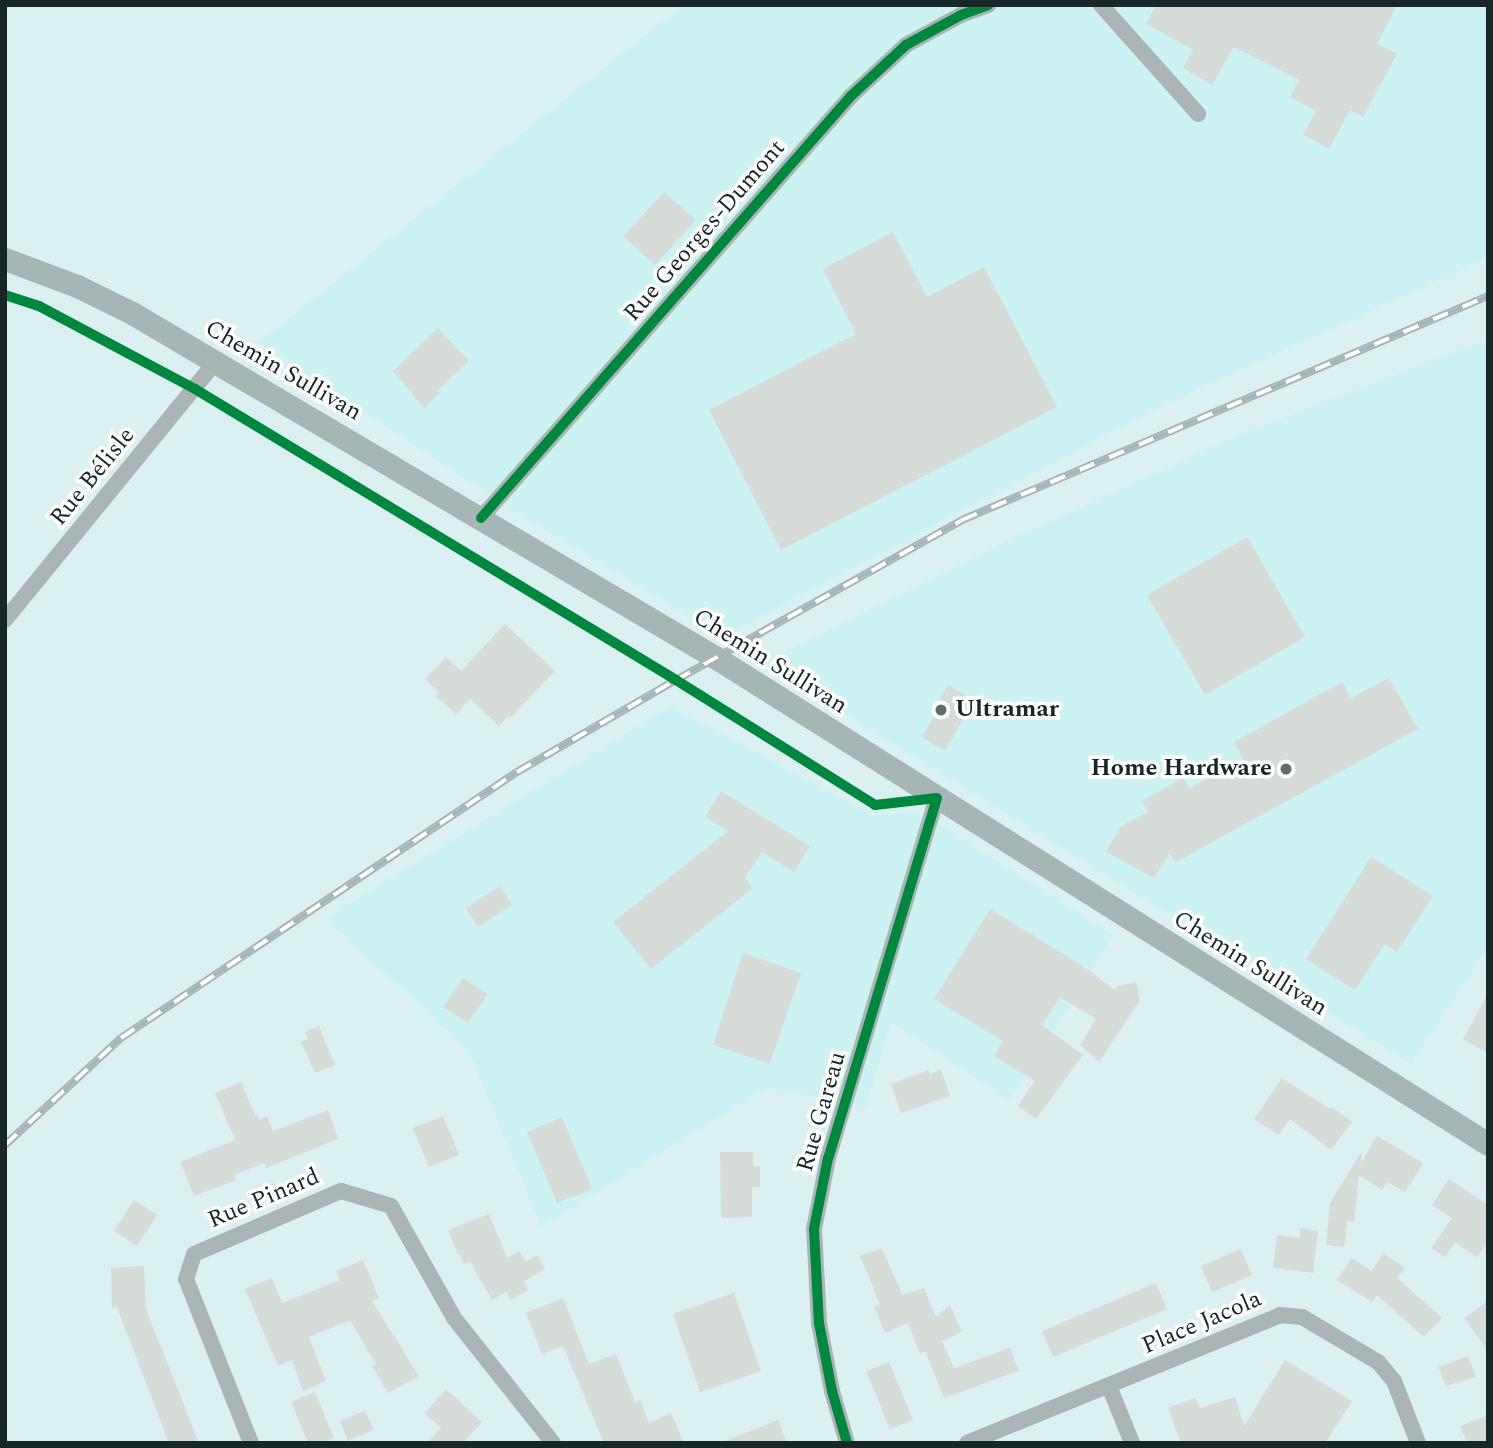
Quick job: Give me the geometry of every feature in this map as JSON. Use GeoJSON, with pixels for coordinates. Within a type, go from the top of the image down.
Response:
{"type":"FeatureCollection","features":[{"type":"Feature","properties":{"kind":"main road","name":"Chemin Sullivan"},"geometry":{"type":"LineString","coordinates":[[5,259],[77,286],[216,361],[718,659],[1488,1144]]}},
{"type":"Feature","properties":{"kind":"street","name":"Rue Georges-Dumont"},"geometry":{"type":"LineString","coordinates":[[481,518],[851,96],[906,45],[961,15],[988,5]]}},
{"type":"Feature","properties":{"kind":"street"},"geometry":{"type":"LineString","coordinates":[[1101,5],[1198,114]]}},
{"type":"Feature","properties":{"kind":"street","name":"Rue Bélisle"},"geometry":{"type":"LineString","coordinates":[[5,621],[216,361]]}},
{"type":"Feature","properties":{"kind":"street","name":"Rue Gareau"},"geometry":{"type":"LineString","coordinates":[[847,1443],[832,1391],[819,1324],[814,1229],[828,1158],[937,798]]}},
{"type":"Feature","properties":{"kind":"street","name":"Rue Pinard"},"geometry":{"type":"LineString","coordinates":[[251,1443],[186,1279],[194,1254],[341,1191],[391,1206],[454,1318],[553,1443]]}},
{"type":"Feature","properties":{"kind":"street","name":"Place Jacola"},"geometry":{"type":"LineString","coordinates":[[967,1443],[1280,1315],[1302,1317],[1378,1362],[1394,1381],[1418,1443]]}},
{"type":"Feature","properties":{"kind":"street"},"geometry":{"type":"LineString","coordinates":[[1110,1386],[1132,1443]]}},
{"type":"Feature","properties":{"kind":"shaded area"},"geometry":{"type":"Polygon","coordinates":[[[683,5],[1488,5],[1488,258],[1170,402],[723,637],[509,508],[259,342],[683,5]]]}},
{"type":"Feature","properties":{"kind":"shaded area"},"geometry":{"type":"Polygon","coordinates":[[[1488,339],[1488,948],[1411,1064],[762,663],[989,549],[1241,434],[1488,339]]]}},
{"type":"Feature","properties":{"kind":"shaded area"},"geometry":{"type":"Polygon","coordinates":[[[671,706],[874,816],[918,811],[1114,935],[1009,1100],[891,1022],[866,1108],[768,1087],[541,1227],[469,1051],[325,918],[671,706]]]}},
{"type":"Feature","properties":{"kind":"building"},"geometry":{"type":"Polygon","coordinates":[[[1156,5],[1397,5],[1377,44],[1397,54],[1363,117],[1350,110],[1329,149],[1303,134],[1316,111],[1290,97],[1299,80],[1234,47],[1212,85],[1183,68],[1193,50],[1146,24],[1156,5]]]}},
{"type":"Feature","properties":{"kind":"building"},"geometry":{"type":"Polygon","coordinates":[[[664,192],[696,220],[655,265],[623,236],[664,192]]]}},
{"type":"Feature","properties":{"kind":"building"},"geometry":{"type":"Polygon","coordinates":[[[893,232],[927,297],[984,267],[1057,407],[781,550],[709,410],[856,334],[823,269],[893,232]]]}},
{"type":"Feature","properties":{"kind":"building"},"geometry":{"type":"Polygon","coordinates":[[[438,328],[469,361],[437,391],[440,393],[424,408],[393,371],[438,328]]]}},
{"type":"Feature","properties":{"kind":"building"},"geometry":{"type":"Polygon","coordinates":[[[1247,537],[1305,637],[1205,695],[1147,595],[1247,537]]]}},
{"type":"Feature","properties":{"kind":"building"},"geometry":{"type":"Polygon","coordinates":[[[505,624],[555,671],[499,726],[470,699],[456,714],[436,696],[439,692],[425,679],[446,657],[461,671],[505,624]]]}},
{"type":"Feature","properties":{"kind":"building","name":"Home Hardware"},"geometry":{"type":"Polygon","coordinates":[[[1389,678],[1418,729],[1176,862],[1169,854],[1154,878],[1106,852],[1120,827],[1148,812],[1142,801],[1183,778],[1190,788],[1243,759],[1234,742],[1342,682],[1351,698],[1389,678]]]}},
{"type":"Feature","properties":{"kind":"building"},"geometry":{"type":"Polygon","coordinates":[[[948,685],[974,700],[945,751],[922,737],[942,702],[939,700],[948,685]]]}},
{"type":"Feature","properties":{"kind":"building"},"geometry":{"type":"Polygon","coordinates":[[[721,791],[810,846],[794,872],[762,852],[745,878],[753,888],[651,969],[613,922],[728,831],[705,817],[721,791]]]}},
{"type":"Feature","properties":{"kind":"building"},"geometry":{"type":"Polygon","coordinates":[[[1371,857],[1433,896],[1397,952],[1385,944],[1355,990],[1306,959],[1371,857]]]}},
{"type":"Feature","properties":{"kind":"building"},"geometry":{"type":"Polygon","coordinates":[[[500,886],[512,905],[478,927],[466,908],[500,886]]]}},
{"type":"Feature","properties":{"kind":"building"},"geometry":{"type":"Polygon","coordinates":[[[990,909],[1080,964],[1115,990],[1118,986],[1136,982],[1140,1000],[1099,1062],[1080,1045],[1096,1019],[1060,997],[1042,1025],[1083,1055],[1036,1119],[1018,1106],[1035,1081],[994,1056],[1003,1041],[934,999],[990,909]]]}},
{"type":"Feature","properties":{"kind":"building"},"geometry":{"type":"Polygon","coordinates":[[[743,953],[801,973],[770,1064],[713,1045],[743,953]]]}},
{"type":"Feature","properties":{"kind":"building"},"geometry":{"type":"Polygon","coordinates":[[[463,978],[488,994],[468,1023],[443,1007],[463,978]]]}},
{"type":"Feature","properties":{"kind":"building"},"geometry":{"type":"Polygon","coordinates":[[[1488,994],[1488,1053],[1463,1039],[1488,994]]]}},
{"type":"Feature","properties":{"kind":"building"},"geometry":{"type":"Polygon","coordinates":[[[319,1026],[335,1065],[315,1073],[301,1042],[308,1039],[305,1032],[319,1026]]]}},
{"type":"Feature","properties":{"kind":"building"},"geometry":{"type":"Polygon","coordinates":[[[928,1070],[930,1074],[941,1070],[950,1096],[901,1113],[891,1084],[928,1070]]]}},
{"type":"Feature","properties":{"kind":"building"},"geometry":{"type":"Polygon","coordinates":[[[1282,1078],[1352,1122],[1331,1150],[1290,1119],[1279,1135],[1254,1119],[1282,1078]]]}},
{"type":"Feature","properties":{"kind":"building"},"geometry":{"type":"Polygon","coordinates":[[[241,1082],[255,1115],[257,1114],[259,1120],[267,1116],[273,1131],[328,1110],[338,1139],[266,1168],[264,1163],[234,1175],[236,1180],[194,1196],[180,1162],[235,1140],[215,1093],[241,1082]]]}},
{"type":"Feature","properties":{"kind":"building"},"geometry":{"type":"Polygon","coordinates":[[[443,1116],[459,1155],[429,1167],[413,1128],[443,1116]]]}},
{"type":"Feature","properties":{"kind":"building"},"geometry":{"type":"Polygon","coordinates":[[[562,1117],[592,1189],[557,1203],[527,1132],[562,1117]]]}},
{"type":"Feature","properties":{"kind":"building"},"geometry":{"type":"Polygon","coordinates":[[[1377,1136],[1423,1163],[1405,1192],[1387,1182],[1382,1190],[1359,1175],[1354,1222],[1347,1221],[1344,1247],[1326,1245],[1330,1203],[1362,1151],[1361,1163],[1377,1136]]]}},
{"type":"Feature","properties":{"kind":"building"},"geometry":{"type":"Polygon","coordinates":[[[720,1152],[753,1152],[753,1166],[760,1166],[760,1187],[752,1187],[752,1217],[721,1218],[720,1152]]]}},
{"type":"Feature","properties":{"kind":"building"},"geometry":{"type":"Polygon","coordinates":[[[1449,1179],[1488,1205],[1488,1241],[1477,1257],[1455,1242],[1445,1257],[1431,1248],[1452,1218],[1432,1205],[1449,1179]]]}},
{"type":"Feature","properties":{"kind":"building"},"geometry":{"type":"Polygon","coordinates":[[[134,1200],[157,1215],[137,1246],[114,1231],[134,1200]]]}},
{"type":"Feature","properties":{"kind":"building"},"geometry":{"type":"Polygon","coordinates":[[[489,1214],[507,1258],[519,1251],[526,1262],[537,1255],[545,1269],[523,1282],[528,1290],[511,1300],[506,1292],[492,1300],[470,1262],[464,1264],[460,1254],[458,1255],[448,1230],[489,1214]]]}},
{"type":"Feature","properties":{"kind":"building"},"geometry":{"type":"Polygon","coordinates":[[[1301,1228],[1318,1231],[1313,1273],[1273,1268],[1277,1235],[1300,1238],[1301,1228]]]}},
{"type":"Feature","properties":{"kind":"building"},"geometry":{"type":"Polygon","coordinates":[[[882,1248],[902,1295],[924,1288],[936,1317],[950,1305],[962,1332],[942,1341],[954,1368],[1010,1348],[1019,1371],[944,1398],[925,1351],[920,1354],[908,1323],[885,1333],[874,1306],[880,1304],[860,1256],[882,1248]]]}},
{"type":"Feature","properties":{"kind":"building"},"geometry":{"type":"Polygon","coordinates":[[[1241,1249],[1252,1275],[1212,1292],[1201,1266],[1241,1249]]]}},
{"type":"Feature","properties":{"kind":"building"},"geometry":{"type":"Polygon","coordinates":[[[1383,1253],[1405,1268],[1397,1278],[1442,1318],[1424,1337],[1377,1295],[1372,1302],[1337,1280],[1352,1258],[1372,1271],[1383,1253]]]}},
{"type":"Feature","properties":{"kind":"building"},"geometry":{"type":"Polygon","coordinates":[[[363,1260],[379,1298],[372,1301],[419,1376],[388,1393],[372,1366],[376,1364],[350,1320],[309,1337],[326,1381],[303,1391],[292,1360],[278,1366],[245,1289],[272,1278],[282,1303],[340,1280],[336,1271],[363,1260]]]}},
{"type":"Feature","properties":{"kind":"building"},"geometry":{"type":"Polygon","coordinates":[[[144,1266],[146,1309],[199,1443],[169,1443],[117,1307],[112,1308],[111,1268],[144,1266]]]}},
{"type":"Feature","properties":{"kind":"building"},"geometry":{"type":"Polygon","coordinates":[[[1156,1283],[1167,1309],[1053,1357],[1042,1331],[1156,1283]]]}},
{"type":"Feature","properties":{"kind":"building"},"geometry":{"type":"Polygon","coordinates":[[[734,1293],[761,1371],[700,1392],[673,1314],[734,1293]]]}},
{"type":"Feature","properties":{"kind":"building"},"geometry":{"type":"Polygon","coordinates":[[[563,1298],[589,1364],[616,1354],[635,1402],[640,1400],[649,1423],[671,1413],[684,1443],[604,1443],[563,1346],[542,1354],[526,1313],[563,1298]]]}},
{"type":"Feature","properties":{"kind":"building"},"geometry":{"type":"Polygon","coordinates":[[[1488,1301],[1488,1351],[1464,1318],[1488,1301]]]}},
{"type":"Feature","properties":{"kind":"building"},"geometry":{"type":"Polygon","coordinates":[[[1468,1356],[1476,1377],[1446,1386],[1438,1367],[1468,1356]]]}},
{"type":"Feature","properties":{"kind":"building"},"geometry":{"type":"Polygon","coordinates":[[[1285,1360],[1352,1401],[1325,1443],[1181,1443],[1168,1408],[1195,1398],[1200,1408],[1235,1397],[1244,1426],[1285,1360]]]}},
{"type":"Feature","properties":{"kind":"building"},"geometry":{"type":"Polygon","coordinates":[[[889,1362],[913,1420],[890,1429],[866,1371],[889,1362]]]}},
{"type":"Feature","properties":{"kind":"building"},"geometry":{"type":"Polygon","coordinates":[[[446,1389],[482,1422],[463,1443],[427,1443],[441,1428],[425,1413],[446,1389]]]}},
{"type":"Feature","properties":{"kind":"building"},"geometry":{"type":"Polygon","coordinates":[[[315,1392],[334,1438],[321,1443],[308,1443],[291,1402],[315,1392]]]}},
{"type":"Feature","properties":{"kind":"building"},"geometry":{"type":"Polygon","coordinates":[[[365,1411],[374,1430],[348,1441],[340,1421],[365,1411]]]}},
{"type":"Feature","properties":{"kind":"building"},"geometry":{"type":"Polygon","coordinates":[[[1488,1415],[1488,1443],[1467,1443],[1460,1426],[1488,1415]]]}},
{"type":"Feature","properties":{"kind":"building"},"geometry":{"type":"Polygon","coordinates":[[[778,1420],[787,1443],[723,1443],[723,1442],[778,1420]]]}},
{"type":"Feature","properties":{"kind":"railway"},"geometry":{"type":"LineString","coordinates":[[5,1145],[121,1038],[517,772],[676,680],[962,520],[1488,296]]}},
{"type":"Feature","properties":{"kind":"cycle path"},"geometry":{"type":"LineString","coordinates":[[481,518],[851,96],[906,45],[961,15],[988,5]]}},
{"type":"Feature","properties":{"kind":"cycle path"},"geometry":{"type":"LineString","coordinates":[[5,295],[39,306],[195,389],[676,680],[875,805],[937,798],[828,1158],[814,1229],[819,1323],[832,1391],[847,1443]]}},
{"type":"Feature","properties":{"kind":"place","name":"Ultramar"},"geometry":{"type":"Point","coordinates":[941,710]}},
{"type":"Feature","properties":{"kind":"place","name":"Home Hardware"},"geometry":{"type":"Point","coordinates":[1286,769]}}]}
